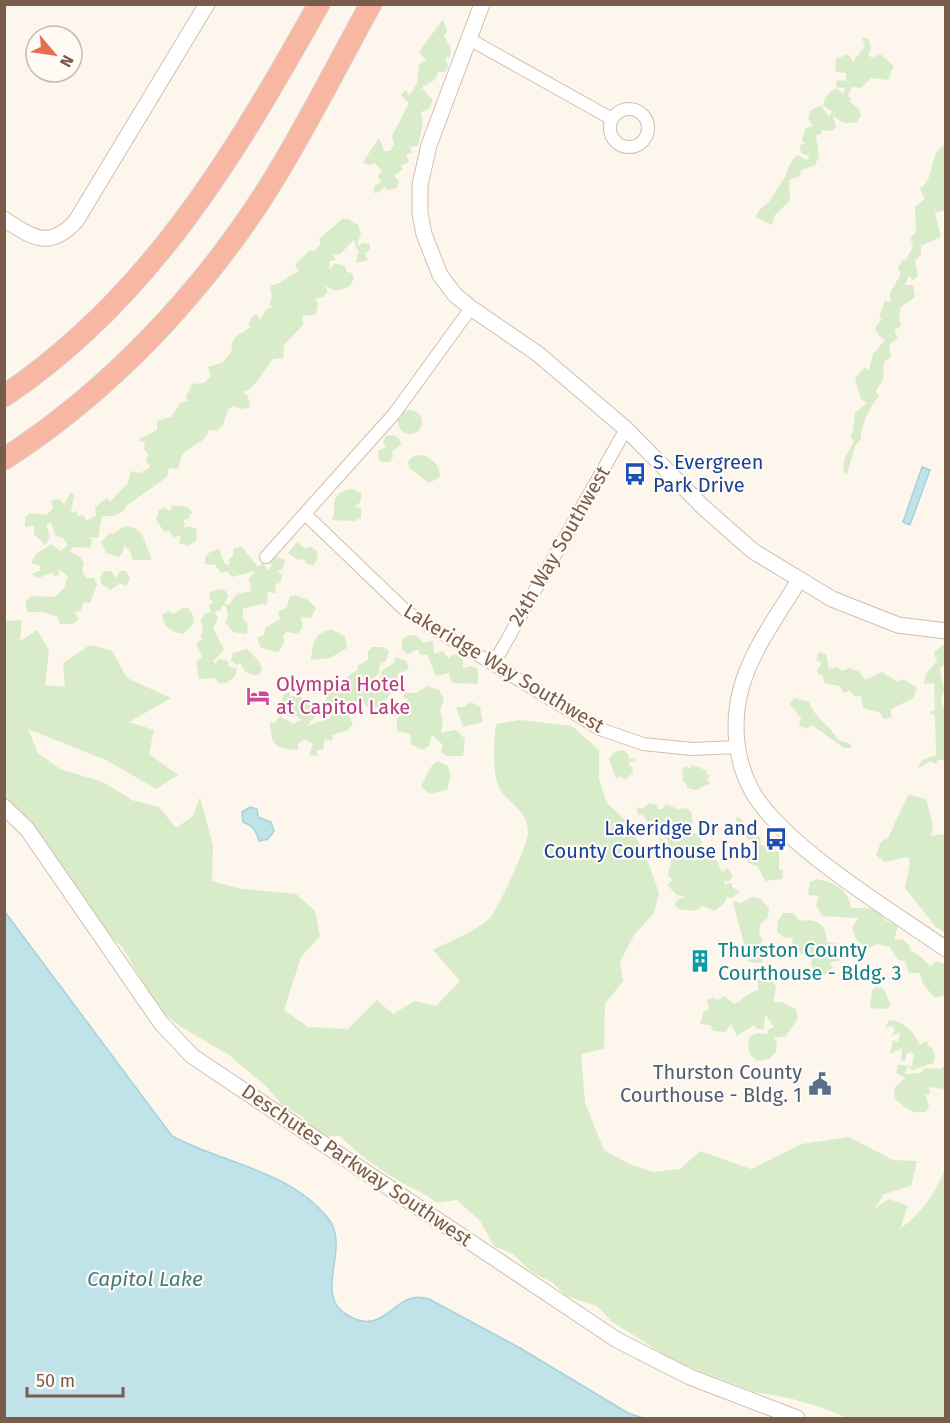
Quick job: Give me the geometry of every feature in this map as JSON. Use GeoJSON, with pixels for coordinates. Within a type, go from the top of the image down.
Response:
{"type":"FeatureCollection","features":[{"type":"Feature","properties":{"kind":"highway"},"geometry":{"type":"LineString","coordinates":[[4,396],[56,357],[94,324],[168,243],[232,154],[319,4]]}},
{"type":"Feature","properties":{"kind":"highway"},"geometry":{"type":"LineString","coordinates":[[4,459],[58,420],[95,389],[131,356],[192,291],[269,188],[371,4]]}},
{"type":"Feature","properties":{"kind":"street"},"geometry":{"type":"LineString","coordinates":[[4,219],[36,238],[47,240],[58,237],[76,221],[207,4]]}},
{"type":"Feature","properties":{"kind":"street"},"geometry":{"type":"LineString","coordinates":[[482,4],[429,145],[420,185],[420,213],[430,256],[440,275],[455,295],[471,309],[545,360],[626,429],[730,532],[753,551],[832,599],[897,625],[945,631]]}},
{"type":"Feature","properties":{"kind":"street"},"geometry":{"type":"LineString","coordinates":[[469,39],[612,119]]}},
{"type":"Feature","properties":{"kind":"street"},"geometry":{"type":"LineString","coordinates":[[266,557],[394,414],[471,309]]}},
{"type":"Feature","properties":{"kind":"street","name":"24th Way Southwest"},"geometry":{"type":"LineString","coordinates":[[494,663],[626,429]]}},
{"type":"Feature","properties":{"kind":"street","name":"Lakeridge Way Southwest"},"geometry":{"type":"LineString","coordinates":[[305,514],[407,612],[573,713],[622,738],[643,744],[683,748],[737,747]]}},
{"type":"Feature","properties":{"kind":"street"},"geometry":{"type":"LineString","coordinates":[[799,580],[750,665],[744,680],[735,724],[737,747],[752,791],[782,828],[859,888],[945,949]]}},
{"type":"Feature","properties":{"kind":"street","name":"Deschutes Parkway Southwest"},"geometry":{"type":"LineString","coordinates":[[4,807],[27,829],[161,1023],[192,1056],[617,1340],[690,1377],[797,1419]]}},
{"type":"Feature","properties":{"kind":"green space"},"geometry":{"type":"Polygon","coordinates":[[[443,19],[447,31],[444,36],[451,48],[450,57],[445,58],[448,67],[445,72],[438,72],[433,80],[422,88],[433,100],[429,109],[421,112],[423,123],[418,146],[410,147],[412,153],[406,155],[409,162],[401,166],[403,169],[394,176],[399,181],[397,188],[388,190],[384,187],[380,192],[374,193],[374,186],[381,182],[378,176],[382,171],[375,163],[368,165],[363,162],[379,138],[384,151],[390,151],[394,145],[392,136],[409,103],[401,95],[405,90],[410,95],[417,83],[419,64],[426,60],[419,52],[443,19]]]}},
{"type":"Feature","properties":{"kind":"green space"},"geometry":{"type":"Polygon","coordinates":[[[862,38],[868,38],[871,48],[868,54],[872,58],[880,54],[894,66],[888,80],[871,78],[861,88],[852,87],[848,95],[851,100],[848,100],[858,108],[861,115],[857,122],[844,122],[833,115],[836,127],[832,131],[822,130],[821,134],[816,135],[819,156],[815,165],[801,170],[800,176],[789,180],[790,200],[775,215],[772,225],[756,217],[759,210],[771,199],[793,160],[798,155],[806,160],[810,157],[801,153],[800,145],[805,144],[802,140],[806,128],[813,126],[808,118],[812,109],[821,106],[829,117],[832,111],[823,106],[824,100],[836,88],[843,94],[845,88],[836,87],[837,80],[846,81],[846,73],[835,72],[836,59],[848,54],[853,62],[865,46],[862,38]]]}},
{"type":"Feature","properties":{"kind":"green space"},"geometry":{"type":"Polygon","coordinates":[[[945,144],[945,210],[935,213],[941,237],[921,246],[921,254],[915,261],[918,275],[913,281],[909,275],[905,285],[913,285],[915,297],[901,307],[899,316],[901,326],[894,330],[898,338],[889,345],[891,357],[884,362],[883,379],[876,391],[879,396],[862,428],[861,439],[855,446],[847,474],[843,471],[845,457],[854,442],[850,436],[853,431],[855,413],[867,403],[861,399],[855,378],[865,367],[869,370],[873,354],[885,340],[879,336],[875,328],[882,318],[879,317],[885,300],[891,303],[890,293],[901,274],[898,269],[902,260],[906,260],[913,246],[910,238],[916,232],[915,207],[925,199],[920,189],[929,177],[936,154],[945,144]]]}},
{"type":"Feature","properties":{"kind":"green space"},"geometry":{"type":"Polygon","coordinates":[[[342,219],[348,219],[358,225],[361,234],[357,244],[359,246],[362,243],[370,244],[370,250],[365,253],[368,260],[356,263],[359,250],[354,240],[340,254],[333,255],[336,260],[330,261],[329,270],[335,263],[345,266],[347,272],[352,273],[354,279],[349,287],[336,291],[326,286],[327,292],[323,297],[315,299],[318,304],[316,314],[302,316],[303,325],[284,345],[283,358],[273,359],[257,382],[243,392],[248,396],[250,407],[242,409],[234,406],[228,409],[223,425],[217,431],[209,430],[204,439],[185,452],[178,469],[169,468],[167,477],[126,506],[124,511],[113,516],[102,516],[98,538],[89,537],[92,540],[90,548],[74,547],[69,551],[80,557],[84,564],[82,571],[86,578],[94,578],[97,585],[90,603],[83,602],[81,611],[75,612],[79,619],[73,624],[60,624],[58,617],[43,612],[28,612],[25,602],[31,596],[55,597],[64,588],[68,576],[58,569],[59,574],[55,577],[52,573],[38,578],[31,574],[40,571],[40,566],[31,563],[36,554],[51,544],[61,551],[68,545],[63,538],[56,536],[51,523],[46,524],[50,537],[45,545],[34,534],[34,526],[25,527],[25,517],[30,513],[46,515],[53,509],[51,500],[59,499],[64,504],[71,492],[74,495],[71,513],[77,511],[77,516],[84,515],[86,521],[96,516],[95,507],[107,498],[110,502],[128,483],[131,471],[140,473],[150,467],[146,460],[148,454],[144,449],[145,443],[138,440],[157,430],[157,421],[171,417],[180,403],[188,401],[186,397],[192,384],[204,383],[211,376],[208,367],[222,363],[233,350],[231,346],[235,337],[251,327],[248,325],[253,315],[257,315],[260,320],[266,309],[274,307],[269,305],[272,297],[270,285],[275,285],[299,271],[295,265],[310,250],[315,251],[321,244],[319,239],[342,219]]]}},
{"type":"Feature","properties":{"kind":"green space"},"geometry":{"type":"Polygon","coordinates":[[[410,410],[418,414],[422,422],[418,430],[410,434],[402,430],[398,422],[402,414],[410,410]]]}},
{"type":"Feature","properties":{"kind":"green space"},"geometry":{"type":"Polygon","coordinates":[[[394,435],[400,440],[401,445],[391,452],[394,455],[390,462],[381,462],[378,456],[379,450],[386,447],[383,443],[386,436],[394,435]]]}},
{"type":"Feature","properties":{"kind":"green space"},"geometry":{"type":"Polygon","coordinates":[[[424,455],[435,463],[440,473],[440,477],[429,483],[409,468],[408,461],[414,456],[424,455]]]}},
{"type":"Feature","properties":{"kind":"green space"},"geometry":{"type":"Polygon","coordinates":[[[352,489],[361,493],[361,501],[355,507],[361,508],[361,518],[354,521],[332,520],[336,497],[352,489]]]}},
{"type":"Feature","properties":{"kind":"green space"},"geometry":{"type":"Polygon","coordinates":[[[173,505],[187,507],[192,512],[188,519],[183,520],[185,525],[183,528],[189,526],[197,529],[196,541],[188,546],[179,543],[181,536],[173,537],[169,530],[164,532],[156,519],[159,510],[164,508],[169,511],[173,505]]]}},
{"type":"Feature","properties":{"kind":"green space"},"geometry":{"type":"Polygon","coordinates":[[[125,526],[135,528],[142,534],[152,560],[133,560],[129,549],[124,546],[122,554],[118,557],[106,553],[101,542],[109,533],[112,534],[125,526]]]}},
{"type":"Feature","properties":{"kind":"green space"},"geometry":{"type":"Polygon","coordinates":[[[297,542],[306,549],[310,546],[316,550],[318,558],[314,565],[307,564],[304,559],[298,560],[288,553],[297,542]]]}},
{"type":"Feature","properties":{"kind":"green space"},"geometry":{"type":"Polygon","coordinates":[[[242,547],[258,567],[263,562],[268,571],[272,565],[268,561],[273,555],[285,560],[283,569],[277,571],[282,574],[281,582],[275,585],[276,593],[268,592],[267,605],[261,604],[243,609],[243,618],[248,624],[247,634],[233,632],[225,622],[228,616],[226,606],[222,605],[221,610],[215,612],[218,618],[213,628],[224,650],[213,661],[216,664],[218,659],[228,661],[229,667],[237,668],[235,676],[227,683],[220,683],[214,678],[199,679],[196,662],[202,657],[196,643],[203,639],[200,636],[203,630],[201,620],[205,613],[211,612],[209,605],[213,602],[209,598],[210,592],[219,589],[226,591],[228,596],[224,604],[229,605],[237,594],[251,591],[249,579],[255,571],[232,577],[227,571],[221,573],[215,565],[205,564],[205,557],[210,552],[219,549],[225,564],[230,565],[228,560],[233,556],[233,549],[242,547]]]}},
{"type":"Feature","properties":{"kind":"green space"},"geometry":{"type":"Polygon","coordinates":[[[104,571],[111,571],[116,578],[120,571],[126,571],[130,579],[126,586],[120,583],[111,590],[102,585],[100,578],[104,571]]]}},
{"type":"Feature","properties":{"kind":"green space"},"geometry":{"type":"Polygon","coordinates":[[[295,595],[308,600],[316,608],[311,618],[301,617],[303,627],[298,634],[287,632],[283,635],[284,643],[278,652],[261,648],[257,638],[264,635],[265,628],[280,619],[278,612],[287,607],[290,596],[295,595]]]}},
{"type":"Feature","properties":{"kind":"green space"},"geometry":{"type":"Polygon","coordinates":[[[182,608],[188,608],[194,619],[192,626],[182,634],[168,628],[162,615],[168,611],[174,614],[182,608]]]}},
{"type":"Feature","properties":{"kind":"green space"},"geometry":{"type":"Polygon","coordinates":[[[22,620],[20,641],[37,630],[49,650],[45,685],[65,687],[63,663],[90,645],[112,651],[127,678],[171,698],[129,722],[154,730],[149,754],[178,775],[156,789],[108,761],[28,729],[38,753],[60,769],[103,782],[132,800],[159,807],[176,828],[193,816],[200,797],[213,846],[212,881],[242,889],[296,894],[315,911],[320,936],[301,957],[284,1010],[308,1027],[348,1029],[377,1000],[393,1014],[415,1001],[436,1006],[460,981],[433,950],[489,919],[512,877],[528,832],[522,813],[505,796],[498,785],[494,759],[496,724],[521,720],[572,726],[599,750],[599,779],[607,803],[626,821],[645,854],[659,893],[654,913],[634,935],[620,962],[623,981],[605,1004],[604,1049],[581,1054],[585,1103],[604,1150],[629,1164],[653,1172],[680,1169],[700,1151],[751,1169],[802,1144],[849,1137],[893,1160],[917,1161],[911,1186],[884,1194],[874,1209],[889,1199],[908,1206],[900,1229],[927,1202],[945,1169],[945,1418],[847,1418],[789,1398],[754,1392],[674,1361],[611,1321],[597,1306],[566,1296],[552,1282],[533,1273],[513,1254],[494,1246],[480,1221],[457,1200],[437,1203],[381,1170],[340,1136],[311,1137],[303,1117],[283,1106],[267,1087],[229,1055],[178,1025],[158,1008],[122,947],[103,929],[54,855],[22,818],[5,806],[5,621],[22,620]]]}},
{"type":"Feature","properties":{"kind":"green space"},"geometry":{"type":"Polygon","coordinates":[[[332,630],[345,636],[347,648],[330,658],[311,660],[315,640],[321,633],[332,630]]]}},
{"type":"Feature","properties":{"kind":"green space"},"geometry":{"type":"Polygon","coordinates":[[[408,635],[417,636],[423,643],[433,641],[434,654],[443,651],[449,659],[453,654],[463,655],[463,668],[472,666],[478,669],[478,684],[452,683],[449,673],[436,676],[427,655],[420,655],[418,649],[408,654],[402,650],[402,640],[408,635]]]}},
{"type":"Feature","properties":{"kind":"green space"},"geometry":{"type":"Polygon","coordinates":[[[945,644],[945,663],[940,669],[944,690],[941,702],[945,710],[944,760],[938,760],[936,764],[930,761],[918,769],[922,760],[936,755],[935,716],[929,712],[935,710],[934,683],[924,684],[926,674],[937,661],[934,652],[945,644]]]}},
{"type":"Feature","properties":{"kind":"green space"},"geometry":{"type":"Polygon","coordinates":[[[372,647],[383,647],[389,651],[386,661],[380,664],[379,673],[370,682],[370,692],[377,688],[382,671],[394,663],[395,657],[406,661],[409,666],[406,671],[398,673],[396,686],[389,687],[391,692],[387,699],[380,701],[380,706],[372,710],[365,705],[361,697],[356,702],[347,701],[343,713],[348,714],[353,724],[348,730],[332,735],[333,741],[325,739],[323,749],[316,751],[318,756],[309,755],[313,744],[305,739],[298,744],[298,750],[275,744],[271,735],[270,721],[274,724],[280,716],[293,724],[301,720],[297,716],[287,716],[285,709],[280,707],[283,695],[289,692],[291,697],[296,694],[303,699],[308,697],[318,706],[317,714],[307,726],[330,718],[332,710],[327,706],[326,695],[330,691],[344,689],[347,677],[357,670],[358,665],[368,660],[368,652],[372,647]]]}},
{"type":"Feature","properties":{"kind":"green space"},"geometry":{"type":"Polygon","coordinates":[[[247,649],[258,660],[262,669],[259,675],[247,673],[241,663],[236,665],[231,661],[233,653],[247,649]]]}},
{"type":"Feature","properties":{"kind":"green space"},"geometry":{"type":"Polygon","coordinates":[[[819,652],[826,654],[829,669],[837,667],[842,671],[850,668],[860,672],[865,680],[882,672],[898,682],[903,679],[917,688],[913,698],[890,710],[892,717],[884,719],[879,712],[863,708],[861,696],[854,696],[850,691],[843,693],[840,686],[824,683],[823,676],[819,675],[817,670],[822,663],[816,660],[819,652]]]}},
{"type":"Feature","properties":{"kind":"green space"},"geometry":{"type":"Polygon","coordinates":[[[427,686],[439,690],[444,699],[440,711],[443,720],[441,733],[456,730],[465,739],[463,756],[446,756],[441,752],[443,745],[432,735],[429,746],[422,750],[411,744],[410,734],[397,731],[397,718],[405,713],[408,699],[403,697],[405,693],[416,693],[427,686]]]}},
{"type":"Feature","properties":{"kind":"green space"},"geometry":{"type":"Polygon","coordinates":[[[794,698],[809,702],[815,713],[838,740],[851,744],[851,748],[844,748],[812,725],[807,729],[799,725],[801,718],[790,704],[794,698]]]}},
{"type":"Feature","properties":{"kind":"green space"},"geometry":{"type":"Polygon","coordinates":[[[471,702],[480,707],[483,722],[463,727],[456,707],[464,707],[471,702]]]}},
{"type":"Feature","properties":{"kind":"green space"},"geometry":{"type":"Polygon","coordinates":[[[624,750],[629,759],[635,758],[635,761],[629,762],[633,773],[625,780],[621,776],[616,779],[609,758],[615,752],[624,750]]]}},
{"type":"Feature","properties":{"kind":"green space"},"geometry":{"type":"Polygon","coordinates":[[[437,761],[448,766],[451,776],[447,790],[430,794],[421,787],[430,768],[437,761]]]}},
{"type":"Feature","properties":{"kind":"green space"},"geometry":{"type":"Polygon","coordinates":[[[692,765],[706,770],[710,776],[707,780],[711,783],[696,790],[687,788],[686,783],[683,782],[682,771],[685,766],[690,769],[692,765]]]}},
{"type":"Feature","properties":{"kind":"green space"},"geometry":{"type":"Polygon","coordinates":[[[908,795],[926,799],[933,826],[931,836],[945,834],[945,933],[935,926],[905,888],[910,863],[908,857],[885,862],[876,855],[881,842],[888,838],[908,795]]]}},
{"type":"Feature","properties":{"kind":"green space"},"geometry":{"type":"Polygon","coordinates":[[[650,803],[657,805],[657,809],[662,809],[666,804],[678,809],[687,808],[692,813],[693,833],[700,834],[702,847],[707,847],[710,857],[716,858],[722,872],[728,868],[733,876],[728,882],[723,880],[725,884],[732,883],[732,887],[740,892],[732,898],[727,897],[724,904],[714,911],[703,906],[694,911],[679,909],[675,905],[677,900],[685,897],[677,895],[667,885],[672,880],[668,875],[672,857],[661,848],[659,838],[670,843],[666,838],[657,835],[655,829],[657,823],[653,820],[647,822],[643,814],[638,815],[636,807],[642,809],[650,803]]]}},
{"type":"Feature","properties":{"kind":"green space"},"geometry":{"type":"Polygon","coordinates":[[[737,816],[760,837],[761,845],[769,845],[779,852],[779,869],[783,871],[782,879],[765,881],[758,867],[747,862],[754,849],[753,843],[734,827],[737,816]]]}},
{"type":"Feature","properties":{"kind":"green space"},"geometry":{"type":"Polygon","coordinates":[[[817,879],[844,891],[851,908],[875,910],[885,920],[898,926],[894,940],[902,939],[909,945],[911,951],[930,966],[937,961],[944,964],[945,995],[935,998],[923,984],[920,973],[909,973],[905,961],[898,960],[890,947],[877,944],[867,949],[856,939],[852,928],[858,918],[822,916],[816,905],[819,896],[808,895],[810,882],[817,879]]]}},
{"type":"Feature","properties":{"kind":"green space"},"geometry":{"type":"Polygon","coordinates":[[[752,897],[761,899],[769,908],[768,918],[761,923],[759,934],[763,940],[760,946],[765,953],[762,963],[749,962],[733,903],[735,901],[741,903],[752,897]]]}},
{"type":"Feature","properties":{"kind":"green space"},"geometry":{"type":"Polygon","coordinates":[[[783,913],[793,913],[800,921],[811,920],[820,924],[825,931],[826,942],[840,944],[843,954],[839,961],[830,962],[833,968],[824,975],[815,973],[811,964],[812,957],[790,950],[793,938],[783,937],[777,932],[778,921],[783,913]]]}},
{"type":"Feature","properties":{"kind":"green space"},"geometry":{"type":"Polygon","coordinates":[[[764,976],[771,978],[776,987],[773,1002],[781,1002],[796,1009],[798,1018],[786,1036],[774,1038],[777,1043],[776,1052],[769,1059],[757,1061],[749,1050],[749,1037],[757,1033],[768,1034],[768,1030],[774,1027],[765,1014],[764,1029],[757,1029],[754,1025],[737,1036],[731,1024],[725,1032],[713,1031],[710,1025],[700,1024],[704,1011],[709,1010],[707,1000],[714,998],[717,1000],[724,996],[734,1004],[758,990],[758,980],[764,976]]]}},
{"type":"Feature","properties":{"kind":"green space"},"geometry":{"type":"Polygon","coordinates":[[[876,987],[883,988],[891,1005],[886,1009],[870,1008],[872,991],[876,987]]]}},
{"type":"Feature","properties":{"kind":"green space"},"geometry":{"type":"Polygon","coordinates":[[[889,1020],[903,1024],[911,1031],[920,1045],[927,1041],[928,1046],[933,1049],[935,1058],[933,1063],[913,1070],[908,1066],[905,1074],[921,1073],[925,1068],[940,1069],[945,1065],[945,1089],[929,1087],[930,1094],[925,1095],[929,1105],[927,1111],[913,1111],[894,1098],[895,1087],[905,1078],[896,1073],[898,1065],[912,1066],[914,1056],[911,1052],[906,1054],[906,1060],[901,1061],[902,1048],[890,1054],[893,1040],[898,1042],[900,1032],[892,1036],[895,1029],[892,1026],[885,1028],[889,1020]]]}},
{"type":"Feature","properties":{"kind":"water"},"geometry":{"type":"Polygon","coordinates":[[[922,467],[930,470],[910,525],[903,522],[922,467]]]}},
{"type":"Feature","properties":{"kind":"water"},"geometry":{"type":"Polygon","coordinates":[[[250,807],[257,809],[258,817],[271,822],[274,831],[268,839],[259,841],[254,829],[243,822],[242,812],[250,807]]]}},
{"type":"Feature","properties":{"kind":"water","name":"Capitol Lake"},"geometry":{"type":"Polygon","coordinates":[[[5,912],[172,1136],[275,1178],[294,1188],[328,1218],[334,1230],[336,1243],[333,1295],[337,1306],[347,1315],[361,1321],[372,1321],[407,1300],[417,1297],[429,1299],[520,1348],[628,1413],[643,1418],[5,1418],[5,912]]]}},
{"type":"Feature","properties":{"kind":"place","name":"S. Evergreen Park Drive"},"geometry":{"type":"Point","coordinates":[635,474]}},
{"type":"Feature","properties":{"kind":"place","name":"Olympia Hotel at Capitol Lake"},"geometry":{"type":"Point","coordinates":[258,696]}},
{"type":"Feature","properties":{"kind":"place","name":"Lakeridge Dr and County Courthouse [nb]"},"geometry":{"type":"Point","coordinates":[776,839]}},
{"type":"Feature","properties":{"kind":"place","name":"Thurston County Courthouse - Bldg. 3"},"geometry":{"type":"Point","coordinates":[700,961]}},
{"type":"Feature","properties":{"kind":"place","name":"Thurston County Courthouse - Bldg. 1"},"geometry":{"type":"Point","coordinates":[820,1084]}}]}
